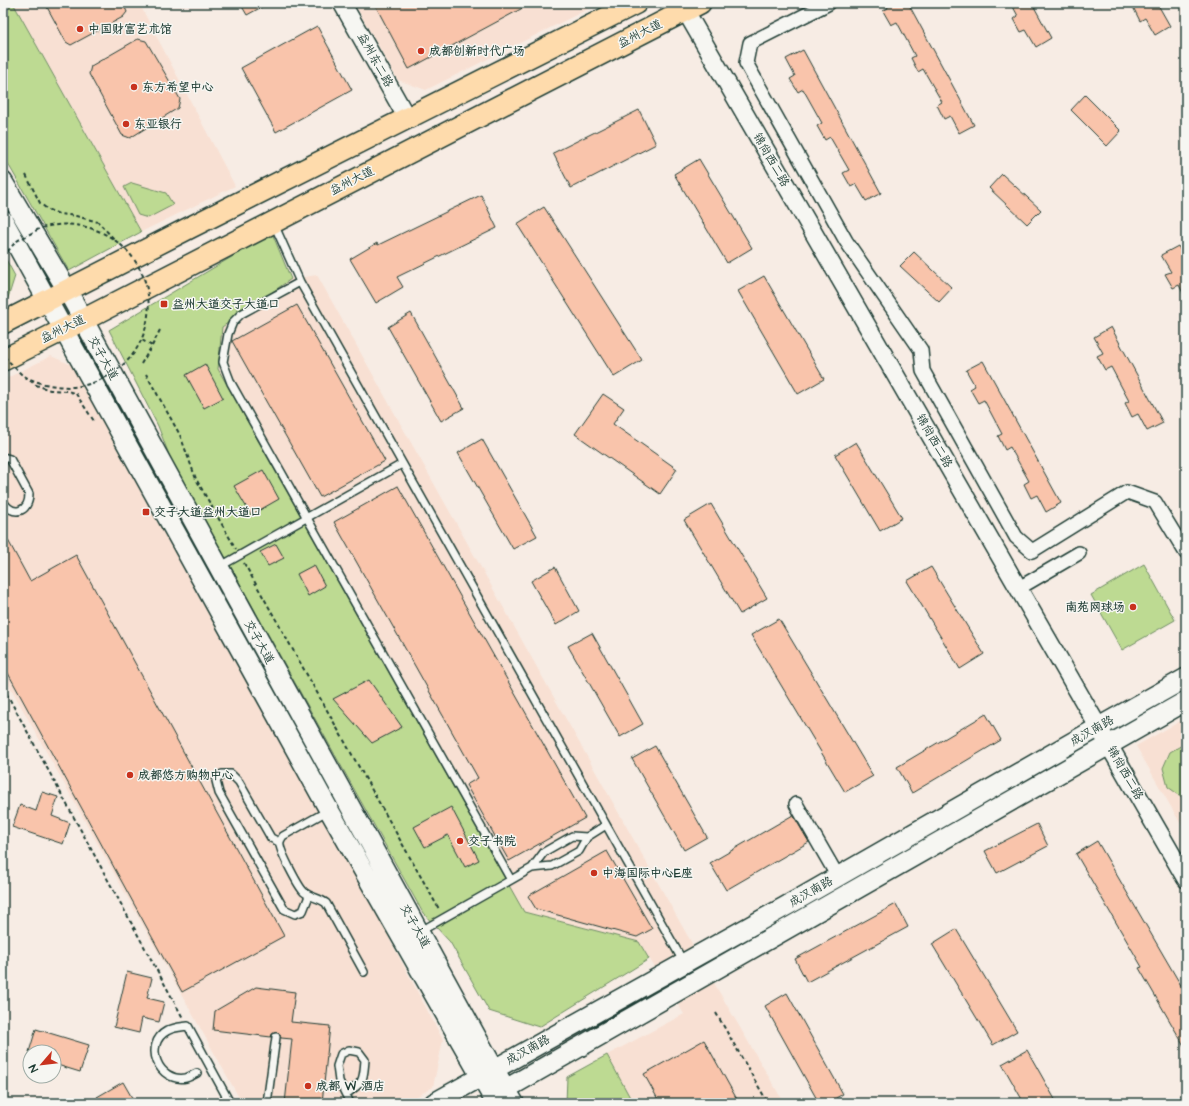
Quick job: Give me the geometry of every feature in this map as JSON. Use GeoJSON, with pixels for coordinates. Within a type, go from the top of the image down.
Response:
{"type":"FeatureCollection","features":[{"type":"Feature","properties":{"kind":"main road"},"geometry":{"type":"LineString","coordinates":[[3,323],[636,3]]}},
{"type":"Feature","properties":{"kind":"main road","name":"益州大道"},"geometry":{"type":"LineString","coordinates":[[3,360],[689,6]]}},
{"type":"Feature","properties":{"kind":"main road","name":"交子大道"},"geometry":{"type":"LineString","coordinates":[[3,182],[67,290],[419,932],[498,1099]]}},
{"type":"Feature","properties":{"kind":"main road","name":"交子大道"},"geometry":{"type":"LineString","coordinates":[[3,220],[329,810],[487,1073]]}},
{"type":"Feature","properties":{"kind":"main road","name":"成汉南路"},"geometry":{"type":"LineString","coordinates":[[434,1103],[838,877],[1099,726],[1186,678]]}},
{"type":"Feature","properties":{"kind":"main road","name":"成汉南路"},"geometry":{"type":"LineString","coordinates":[[498,1099],[834,902],[1108,744],[1186,701]]}},
{"type":"Feature","properties":{"kind":"street","name":"益州东二路"},"geometry":{"type":"LineString","coordinates":[[342,3],[407,118]]}},
{"type":"Feature","properties":{"kind":"street"},"geometry":{"type":"LineString","coordinates":[[829,3],[750,43],[746,63],[846,240],[921,350],[922,371],[1016,537],[1032,551],[1127,492],[1155,502],[1186,553]]}},
{"type":"Feature","properties":{"kind":"street","name":"锦尚西二路"},"geometry":{"type":"LineString","coordinates":[[689,6],[1108,744],[1181,859],[1186,879]]}},
{"type":"Feature","properties":{"kind":"street"},"geometry":{"type":"LineString","coordinates":[[1019,588],[1079,553]]}},
{"type":"Feature","properties":{"kind":"street"},"geometry":{"type":"LineString","coordinates":[[796,804],[838,877]]}},
{"type":"Feature","properties":{"kind":"lane"},"geometry":{"type":"LineString","coordinates":[[273,222],[300,282],[684,963]]}},
{"type":"Feature","properties":{"kind":"lane"},"geometry":{"type":"LineString","coordinates":[[300,282],[241,314],[233,322],[228,334],[223,362],[231,383],[306,518],[511,880]]}},
{"type":"Feature","properties":{"kind":"lane"},"geometry":{"type":"LineString","coordinates":[[3,457],[10,459],[30,494],[26,507],[19,511],[12,511],[3,501]]}},
{"type":"Feature","properties":{"kind":"lane"},"geometry":{"type":"LineString","coordinates":[[218,567],[402,464]]}},
{"type":"Feature","properties":{"kind":"lane"},"geometry":{"type":"LineString","coordinates":[[279,842],[271,838],[239,782],[231,774],[222,774],[216,781],[219,793],[284,909],[294,914],[303,911],[309,896]]}},
{"type":"Feature","properties":{"kind":"lane"},"geometry":{"type":"LineString","coordinates":[[329,810],[282,836],[279,842],[281,852],[302,890],[309,896],[319,898],[326,903],[364,972]]}},
{"type":"Feature","properties":{"kind":"lane"},"geometry":{"type":"LineString","coordinates":[[532,868],[552,866],[579,851],[587,837],[606,825]]}},
{"type":"Feature","properties":{"kind":"lane"},"geometry":{"type":"LineString","coordinates":[[419,932],[532,868],[544,852],[566,839],[572,836],[587,837]]}},
{"type":"Feature","properties":{"kind":"lane"},"geometry":{"type":"LineString","coordinates":[[197,1073],[186,1078],[175,1078],[164,1073],[157,1063],[155,1052],[158,1040],[166,1032],[177,1027],[188,1026],[230,1103]]}},
{"type":"Feature","properties":{"kind":"lane"},"geometry":{"type":"LineString","coordinates":[[267,1103],[276,1037]]}},
{"type":"Feature","properties":{"kind":"lane"},"geometry":{"type":"LineString","coordinates":[[346,1094],[358,1086],[363,1079],[365,1060],[359,1052],[350,1050],[341,1054],[337,1066],[339,1081],[350,1103]]}},
{"type":"Feature","properties":{"kind":"path"},"geometry":{"type":"LineString","coordinates":[[24,376],[40,383],[60,387],[80,386],[99,381],[117,371],[131,357],[142,340],[148,319],[149,297],[143,275],[132,256],[98,222],[76,216],[59,214],[47,209],[40,203],[26,175]]}},
{"type":"Feature","properties":{"kind":"path"},"geometry":{"type":"LineString","coordinates":[[3,257],[17,241],[40,228],[67,224],[93,228],[116,241]]}},
{"type":"Feature","properties":{"kind":"path"},"geometry":{"type":"LineString","coordinates":[[141,364],[160,330]]}},
{"type":"Feature","properties":{"kind":"path"},"geometry":{"type":"LineString","coordinates":[[142,340],[152,346]]}},
{"type":"Feature","properties":{"kind":"path"},"geometry":{"type":"LineString","coordinates":[[3,355],[24,376],[36,385],[50,390],[68,391],[76,394],[94,421]]}},
{"type":"Feature","properties":{"kind":"path"},"geometry":{"type":"LineString","coordinates":[[146,374],[180,435],[196,479],[439,909]]}},
{"type":"Feature","properties":{"kind":"path"},"geometry":{"type":"LineString","coordinates":[[3,687],[188,1026]]}},
{"type":"Feature","properties":{"kind":"path"},"geometry":{"type":"LineString","coordinates":[[716,1014],[768,1103]]}},
{"type":"Feature","properties":{"kind":"shaded area"},"geometry":{"type":"Polygon","coordinates":[[[13,3],[139,3],[235,186],[141,232],[13,3]]]}},
{"type":"Feature","properties":{"kind":"shaded area"},"geometry":{"type":"Polygon","coordinates":[[[354,3],[600,3],[426,90],[398,80],[354,3]]]}},
{"type":"Feature","properties":{"kind":"shaded area"},"geometry":{"type":"Polygon","coordinates":[[[317,275],[718,990],[784,1103],[633,1103],[607,1055],[684,1014],[639,942],[524,912],[218,369],[222,327],[291,279],[317,275]]]}},
{"type":"Feature","properties":{"kind":"shaded area"},"geometry":{"type":"Polygon","coordinates":[[[51,356],[74,366],[378,905],[390,940],[443,1040],[433,1087],[406,1103],[242,1103],[3,674],[3,380],[51,356]]]}},
{"type":"Feature","properties":{"kind":"shaded area"},"geometry":{"type":"Polygon","coordinates":[[[1186,718],[1186,833],[1136,746],[1186,718]]]}},
{"type":"Feature","properties":{"kind":"green space"},"geometry":{"type":"Polygon","coordinates":[[[3,3],[13,3],[141,232],[69,271],[3,155],[3,3]]]}},
{"type":"Feature","properties":{"kind":"green space"},"geometry":{"type":"Polygon","coordinates":[[[132,183],[166,193],[173,205],[148,218],[138,215],[124,187],[132,183]]]}},
{"type":"Feature","properties":{"kind":"green space"},"geometry":{"type":"Polygon","coordinates":[[[272,233],[291,279],[222,327],[218,369],[524,912],[639,942],[649,959],[539,1027],[489,1011],[450,942],[423,913],[171,460],[158,426],[109,330],[272,233]]]}},
{"type":"Feature","properties":{"kind":"green space"},"geometry":{"type":"Polygon","coordinates":[[[3,254],[15,276],[7,301],[3,303],[3,254]]]}},
{"type":"Feature","properties":{"kind":"green space","name":"南苑网球场"},"geometry":{"type":"Polygon","coordinates":[[[1144,564],[1175,620],[1122,650],[1091,595],[1144,564]]]}},
{"type":"Feature","properties":{"kind":"green space"},"geometry":{"type":"Polygon","coordinates":[[[1186,743],[1186,800],[1168,787],[1163,768],[1170,752],[1186,743]]]}},
{"type":"Feature","properties":{"kind":"green space"},"geometry":{"type":"Polygon","coordinates":[[[607,1055],[633,1103],[566,1103],[567,1077],[607,1055]]]}},
{"type":"Feature","properties":{"kind":"building","name":"中国财富艺术馆"},"geometry":{"type":"Polygon","coordinates":[[[50,3],[123,3],[127,12],[123,17],[71,45],[66,42],[47,7],[50,3]]]}},
{"type":"Feature","properties":{"kind":"building"},"geometry":{"type":"Polygon","coordinates":[[[240,3],[269,3],[247,15],[240,3]]]}},
{"type":"Feature","properties":{"kind":"building","name":"成都创新时代广场"},"geometry":{"type":"Polygon","coordinates":[[[374,3],[532,3],[409,69],[374,3]]]}},
{"type":"Feature","properties":{"kind":"building"},"geometry":{"type":"Polygon","coordinates":[[[886,3],[908,3],[974,125],[959,133],[950,116],[944,119],[937,105],[942,102],[923,69],[918,72],[911,58],[915,56],[897,22],[891,25],[883,11],[888,8],[886,3]]]}},
{"type":"Feature","properties":{"kind":"building"},"geometry":{"type":"Polygon","coordinates":[[[1011,3],[1032,3],[1051,38],[1036,47],[1026,30],[1021,32],[1014,19],[1018,16],[1011,3]]]}},
{"type":"Feature","properties":{"kind":"building"},"geometry":{"type":"Polygon","coordinates":[[[1139,3],[1157,3],[1170,26],[1155,35],[1145,18],[1140,21],[1133,7],[1139,3]]]}},
{"type":"Feature","properties":{"kind":"building"},"geometry":{"type":"Polygon","coordinates":[[[317,26],[352,90],[276,132],[241,68],[317,26]]]}},
{"type":"Feature","properties":{"kind":"building","name":"东方希望中心"},"geometry":{"type":"Polygon","coordinates":[[[138,39],[146,41],[180,99],[178,108],[130,138],[122,135],[89,74],[91,66],[138,39]]]}},
{"type":"Feature","properties":{"kind":"building"},"geometry":{"type":"Polygon","coordinates":[[[803,50],[881,193],[866,201],[856,184],[851,187],[843,173],[849,170],[830,137],[825,140],[817,126],[822,123],[803,89],[798,92],[790,79],[795,76],[786,59],[803,50]]]}},
{"type":"Feature","properties":{"kind":"building"},"geometry":{"type":"Polygon","coordinates":[[[1085,95],[1121,131],[1107,146],[1071,110],[1085,95]]]}},
{"type":"Feature","properties":{"kind":"building"},"geometry":{"type":"Polygon","coordinates":[[[639,110],[656,144],[571,188],[553,153],[639,110]]]}},
{"type":"Feature","properties":{"kind":"building"},"geometry":{"type":"Polygon","coordinates":[[[699,159],[752,248],[727,263],[674,174],[699,159]]]}},
{"type":"Feature","properties":{"kind":"building"},"geometry":{"type":"Polygon","coordinates":[[[1002,174],[1041,210],[1027,224],[989,188],[1002,174]]]}},
{"type":"Feature","properties":{"kind":"building"},"geometry":{"type":"Polygon","coordinates":[[[481,195],[497,228],[397,277],[403,287],[376,303],[350,259],[377,243],[378,245],[481,195]]]}},
{"type":"Feature","properties":{"kind":"building"},"geometry":{"type":"Polygon","coordinates":[[[544,207],[642,360],[614,377],[517,224],[544,207]]]}},
{"type":"Feature","properties":{"kind":"building"},"geometry":{"type":"Polygon","coordinates":[[[1178,246],[1186,260],[1186,299],[1179,285],[1173,288],[1165,274],[1171,272],[1161,255],[1178,246]]]}},
{"type":"Feature","properties":{"kind":"building"},"geometry":{"type":"Polygon","coordinates":[[[914,252],[952,288],[939,302],[900,266],[914,252]]]}},
{"type":"Feature","properties":{"kind":"building"},"geometry":{"type":"Polygon","coordinates":[[[764,276],[824,379],[798,394],[738,291],[764,276]]]}},
{"type":"Feature","properties":{"kind":"building"},"geometry":{"type":"Polygon","coordinates":[[[297,305],[385,461],[320,497],[232,341],[297,305]]]}},
{"type":"Feature","properties":{"kind":"building"},"geometry":{"type":"Polygon","coordinates":[[[411,313],[464,408],[441,421],[388,327],[411,313]]]}},
{"type":"Feature","properties":{"kind":"building"},"geometry":{"type":"Polygon","coordinates":[[[1111,327],[1163,423],[1147,431],[1138,414],[1132,417],[1125,403],[1129,401],[1111,367],[1105,370],[1097,356],[1103,353],[1094,337],[1111,327]]]}},
{"type":"Feature","properties":{"kind":"building"},"geometry":{"type":"Polygon","coordinates":[[[983,361],[1061,503],[1046,512],[1037,495],[1031,498],[1024,484],[1029,481],[1010,447],[1005,450],[998,436],[1002,434],[984,400],[978,403],[970,389],[975,386],[966,370],[983,361]]]}},
{"type":"Feature","properties":{"kind":"building"},"geometry":{"type":"Polygon","coordinates":[[[205,364],[223,398],[204,408],[186,375],[205,364]]]}},
{"type":"Feature","properties":{"kind":"building"},"geometry":{"type":"Polygon","coordinates":[[[603,394],[624,408],[613,424],[677,469],[660,494],[575,434],[603,394]]]}},
{"type":"Feature","properties":{"kind":"building"},"geometry":{"type":"Polygon","coordinates":[[[482,439],[537,536],[513,549],[458,453],[482,439]]]}},
{"type":"Feature","properties":{"kind":"building"},"geometry":{"type":"Polygon","coordinates":[[[856,442],[902,518],[880,531],[835,455],[856,442]]]}},
{"type":"Feature","properties":{"kind":"building"},"geometry":{"type":"Polygon","coordinates":[[[263,470],[279,499],[251,515],[234,486],[263,470]]]}},
{"type":"Feature","properties":{"kind":"building"},"geometry":{"type":"Polygon","coordinates":[[[398,486],[585,818],[509,861],[466,785],[478,778],[334,522],[398,486]]]}},
{"type":"Feature","properties":{"kind":"building"},"geometry":{"type":"Polygon","coordinates":[[[711,504],[767,598],[740,614],[684,520],[711,504]]]}},
{"type":"Feature","properties":{"kind":"building","name":"成都悠方购物中心"},"geometry":{"type":"Polygon","coordinates":[[[3,531],[30,581],[76,555],[284,936],[182,992],[3,664],[3,531]]]}},
{"type":"Feature","properties":{"kind":"building"},"geometry":{"type":"Polygon","coordinates":[[[276,544],[284,558],[268,566],[260,552],[276,544]]]}},
{"type":"Feature","properties":{"kind":"building"},"geometry":{"type":"Polygon","coordinates":[[[314,565],[325,586],[308,596],[297,574],[314,565]]]}},
{"type":"Feature","properties":{"kind":"building"},"geometry":{"type":"Polygon","coordinates":[[[555,567],[579,611],[556,625],[531,581],[555,567]]]}},
{"type":"Feature","properties":{"kind":"building"},"geometry":{"type":"Polygon","coordinates":[[[931,567],[984,654],[960,669],[907,581],[931,567]]]}},
{"type":"Feature","properties":{"kind":"building"},"geometry":{"type":"Polygon","coordinates":[[[779,619],[873,776],[845,792],[751,635],[779,619]]]}},
{"type":"Feature","properties":{"kind":"building"},"geometry":{"type":"Polygon","coordinates":[[[592,633],[643,724],[620,737],[568,646],[592,633]]]}},
{"type":"Feature","properties":{"kind":"building"},"geometry":{"type":"Polygon","coordinates":[[[369,680],[402,727],[372,743],[333,699],[369,680]]]}},
{"type":"Feature","properties":{"kind":"building"},"geometry":{"type":"Polygon","coordinates":[[[986,714],[1001,740],[912,793],[897,767],[986,714]]]}},
{"type":"Feature","properties":{"kind":"building"},"geometry":{"type":"Polygon","coordinates":[[[655,746],[707,837],[684,850],[632,759],[655,746]]]}},
{"type":"Feature","properties":{"kind":"building"},"geometry":{"type":"Polygon","coordinates":[[[42,792],[58,797],[52,816],[70,823],[63,844],[12,827],[20,805],[36,811],[42,792]]]}},
{"type":"Feature","properties":{"kind":"building","name":"交子书院"},"geometry":{"type":"Polygon","coordinates":[[[451,807],[479,860],[465,867],[448,835],[425,847],[414,827],[451,807]]]}},
{"type":"Feature","properties":{"kind":"building"},"geometry":{"type":"Polygon","coordinates":[[[793,815],[809,842],[726,890],[710,863],[793,815]]]}},
{"type":"Feature","properties":{"kind":"building"},"geometry":{"type":"Polygon","coordinates":[[[1037,824],[1048,846],[997,873],[985,851],[1037,824]]]}},
{"type":"Feature","properties":{"kind":"building"},"geometry":{"type":"Polygon","coordinates":[[[1097,841],[1186,994],[1186,1049],[1139,968],[1142,967],[1076,854],[1097,841]]]}},
{"type":"Feature","properties":{"kind":"building","name":"中海国际中心E座"},"geometry":{"type":"Polygon","coordinates":[[[607,851],[652,929],[637,937],[536,909],[528,896],[607,851]]]}},
{"type":"Feature","properties":{"kind":"building"},"geometry":{"type":"Polygon","coordinates":[[[896,904],[908,927],[807,982],[795,959],[896,904]]]}},
{"type":"Feature","properties":{"kind":"building"},"geometry":{"type":"Polygon","coordinates":[[[956,929],[1017,1031],[993,1045],[932,944],[956,929]]]}},
{"type":"Feature","properties":{"kind":"building"},"geometry":{"type":"Polygon","coordinates":[[[127,972],[152,978],[147,998],[164,1002],[159,1022],[142,1018],[139,1033],[114,1027],[127,972]]]}},
{"type":"Feature","properties":{"kind":"building"},"geometry":{"type":"Polygon","coordinates":[[[256,987],[295,992],[291,1022],[330,1026],[322,1103],[285,1103],[292,1039],[281,1038],[279,1033],[276,1032],[272,1034],[271,1037],[213,1030],[215,1011],[256,987]]]}},
{"type":"Feature","properties":{"kind":"building"},"geometry":{"type":"Polygon","coordinates":[[[787,993],[843,1094],[827,1103],[819,1103],[765,1006],[787,993]]]}},
{"type":"Feature","properties":{"kind":"building"},"geometry":{"type":"Polygon","coordinates":[[[36,1029],[89,1045],[80,1072],[62,1066],[62,1044],[31,1044],[36,1029]]]}},
{"type":"Feature","properties":{"kind":"building"},"geometry":{"type":"Polygon","coordinates":[[[704,1040],[739,1103],[660,1103],[644,1074],[704,1040]]]}},
{"type":"Feature","properties":{"kind":"building"},"geometry":{"type":"Polygon","coordinates":[[[1027,1050],[1057,1103],[1024,1103],[1002,1064],[1027,1050]]]}},
{"type":"Feature","properties":{"kind":"building"},"geometry":{"type":"Polygon","coordinates":[[[123,1082],[135,1103],[100,1103],[97,1097],[123,1082]]]}},
{"type":"Feature","properties":{"kind":"place","name":"中国财富艺术馆"},"geometry":{"type":"Point","coordinates":[80,29]}},
{"type":"Feature","properties":{"kind":"place","name":"成都创新时代广场"},"geometry":{"type":"Point","coordinates":[421,51]}},
{"type":"Feature","properties":{"kind":"place","name":"东方希望中心"},"geometry":{"type":"Point","coordinates":[134,87]}},
{"type":"Feature","properties":{"kind":"place","name":"东亚银行"},"geometry":{"type":"Point","coordinates":[126,124]}},
{"type":"Feature","properties":{"kind":"place","name":"益州大道交子大道口"},"geometry":{"type":"Point","coordinates":[164,304]}},
{"type":"Feature","properties":{"kind":"place","name":"交子大道益州大道口"},"geometry":{"type":"Point","coordinates":[146,512]}},
{"type":"Feature","properties":{"kind":"place","name":"南苑网球场"},"geometry":{"type":"Point","coordinates":[1133,607]}},
{"type":"Feature","properties":{"kind":"place","name":"成都悠方购物中心"},"geometry":{"type":"Point","coordinates":[130,775]}},
{"type":"Feature","properties":{"kind":"place","name":"交子书院"},"geometry":{"type":"Point","coordinates":[460,841]}},
{"type":"Feature","properties":{"kind":"place","name":"中海国际中心E座"},"geometry":{"type":"Point","coordinates":[594,873]}},
{"type":"Feature","properties":{"kind":"place","name":"成都 W 酒店"},"geometry":{"type":"Point","coordinates":[308,1086]}}]}
